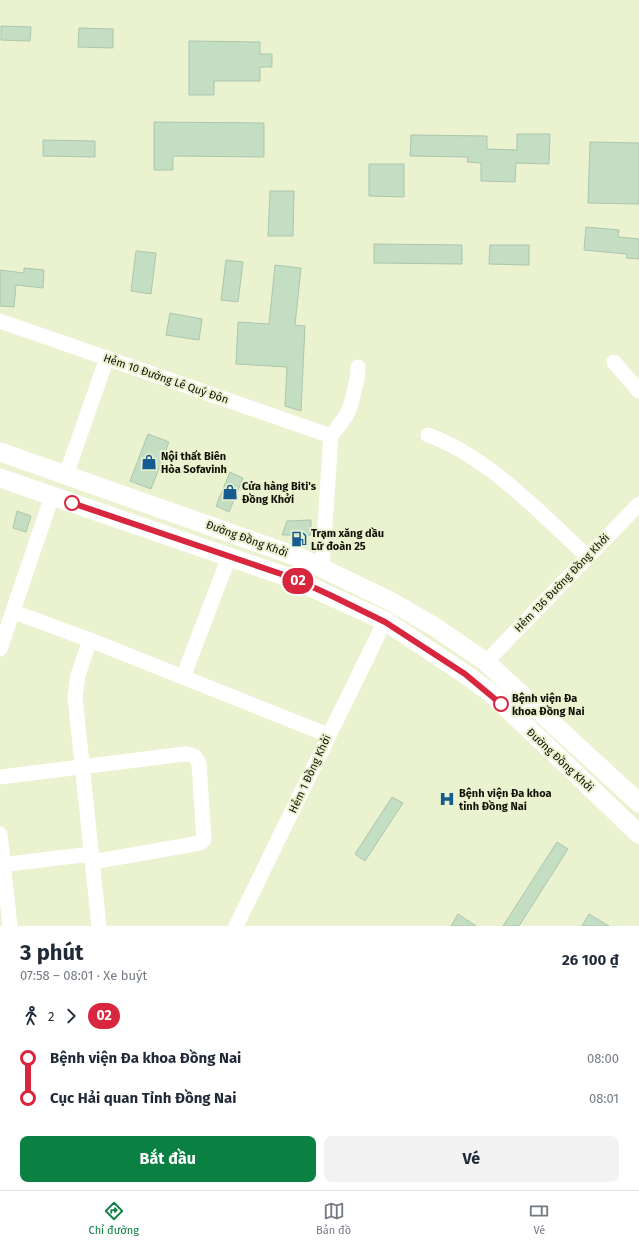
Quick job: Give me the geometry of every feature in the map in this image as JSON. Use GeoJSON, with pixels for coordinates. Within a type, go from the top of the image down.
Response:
{"type":"FeatureCollection","features":[{"type":"Feature","properties":{"kind":"main road","name":"Đường Đồng Khởi"},"geometry":{"type":"LineString","coordinates":[[0,452],[301,558],[390,600],[435,627],[486,662],[639,803]]}},
{"type":"Feature","properties":{"kind":"main road","name":"Đường Đồng Khởi"},"geometry":{"type":"LineString","coordinates":[[0,478],[293,578],[385,622],[465,674],[491,694],[639,834]]}},
{"type":"Feature","properties":{"kind":"main road"},"geometry":{"type":"LineString","coordinates":[[315,588],[322,568]]}},
{"type":"Feature","properties":{"kind":"street","name":"Hẻm 10 Đường Lê Quý Đôn"},"geometry":{"type":"LineString","coordinates":[[0,321],[331,436]]}},
{"type":"Feature","properties":{"kind":"street"},"geometry":{"type":"LineString","coordinates":[[66,475],[107,358]]}},
{"type":"Feature","properties":{"kind":"street"},"geometry":{"type":"LineString","coordinates":[[614,362],[639,391]]}},
{"type":"Feature","properties":{"kind":"street"},"geometry":{"type":"LineString","coordinates":[[322,568],[331,436],[346,416],[351,404],[357,380],[358,367]]}},
{"type":"Feature","properties":{"kind":"street"},"geometry":{"type":"LineString","coordinates":[[428,435],[443,440],[510,486],[588,557]]}},
{"type":"Feature","properties":{"kind":"street"},"geometry":{"type":"LineString","coordinates":[[0,650],[52,496]]}},
{"type":"Feature","properties":{"kind":"street","name":"Hẻm 136 Đường Đồng Khởi"},"geometry":{"type":"LineString","coordinates":[[486,662],[639,504]]}},
{"type":"Feature","properties":{"kind":"street"},"geometry":{"type":"LineString","coordinates":[[183,677],[229,557]]}},
{"type":"Feature","properties":{"kind":"street"},"geometry":{"type":"LineString","coordinates":[[14,612],[90,640],[328,735]]}},
{"type":"Feature","properties":{"kind":"street","name":"Hẻm 1 Đồng Khởi"},"geometry":{"type":"LineString","coordinates":[[236,926],[301,794],[328,735],[385,622]]}},
{"type":"Feature","properties":{"kind":"street"},"geometry":{"type":"LineString","coordinates":[[90,640],[75,685],[75,697],[81,766],[99,926]]}},
{"type":"Feature","properties":{"kind":"street"},"geometry":{"type":"LineString","coordinates":[[0,777],[81,766],[193,754],[197,757],[199,764],[204,840],[200,844],[92,858],[2,865]]}},
{"type":"Feature","properties":{"kind":"street"},"geometry":{"type":"LineString","coordinates":[[0,834],[2,865],[10,926]]}},
{"type":"Feature","properties":{"kind":"building"},"geometry":{"type":"Polygon","coordinates":[[[1,26],[31,27],[30,41],[1,40],[1,26]]]}},
{"type":"Feature","properties":{"kind":"building"},"geometry":{"type":"Polygon","coordinates":[[[79,28],[113,29],[113,48],[78,47],[79,28]]]}},
{"type":"Feature","properties":{"kind":"building"},"geometry":{"type":"Polygon","coordinates":[[[189,41],[260,42],[260,54],[272,54],[272,67],[260,67],[260,81],[214,81],[214,95],[189,95],[189,41]]]}},
{"type":"Feature","properties":{"kind":"building"},"geometry":{"type":"Polygon","coordinates":[[[154,122],[264,123],[264,157],[173,156],[173,170],[154,170],[154,122]]]}},
{"type":"Feature","properties":{"kind":"building"},"geometry":{"type":"Polygon","coordinates":[[[517,134],[550,134],[549,164],[516,163],[515,182],[481,181],[481,163],[467,162],[468,157],[410,156],[411,135],[487,136],[487,149],[517,150],[517,134]]]}},
{"type":"Feature","properties":{"kind":"building"},"geometry":{"type":"Polygon","coordinates":[[[43,140],[95,141],[95,157],[43,156],[43,140]]]}},
{"type":"Feature","properties":{"kind":"building"},"geometry":{"type":"Polygon","coordinates":[[[590,142],[639,143],[639,204],[588,203],[590,142]]]}},
{"type":"Feature","properties":{"kind":"building"},"geometry":{"type":"Polygon","coordinates":[[[369,164],[404,164],[404,197],[369,196],[369,164]]]}},
{"type":"Feature","properties":{"kind":"building"},"geometry":{"type":"Polygon","coordinates":[[[270,191],[294,191],[293,236],[268,236],[270,191]]]}},
{"type":"Feature","properties":{"kind":"building"},"geometry":{"type":"Polygon","coordinates":[[[586,227],[619,230],[618,237],[639,239],[639,259],[626,258],[627,254],[584,250],[586,227]]]}},
{"type":"Feature","properties":{"kind":"building"},"geometry":{"type":"Polygon","coordinates":[[[374,244],[462,245],[462,264],[374,263],[374,244]]]}},
{"type":"Feature","properties":{"kind":"building"},"geometry":{"type":"Polygon","coordinates":[[[490,245],[529,245],[529,265],[489,264],[490,245]]]}},
{"type":"Feature","properties":{"kind":"building"},"geometry":{"type":"Polygon","coordinates":[[[136,251],[156,253],[151,294],[131,291],[136,251]]]}},
{"type":"Feature","properties":{"kind":"building"},"geometry":{"type":"Polygon","coordinates":[[[226,260],[243,262],[238,302],[221,300],[226,260]]]}},
{"type":"Feature","properties":{"kind":"building"},"geometry":{"type":"Polygon","coordinates":[[[275,265],[301,268],[295,325],[305,326],[301,411],[285,406],[287,367],[236,364],[238,322],[269,324],[275,265]]]}},
{"type":"Feature","properties":{"kind":"building"},"geometry":{"type":"Polygon","coordinates":[[[24,268],[44,270],[43,288],[16,285],[14,307],[0,306],[0,270],[24,273],[24,268]]]}},
{"type":"Feature","properties":{"kind":"building"},"geometry":{"type":"Polygon","coordinates":[[[170,313],[202,319],[199,340],[166,335],[170,313]]]}},
{"type":"Feature","properties":{"kind":"building"},"geometry":{"type":"Polygon","coordinates":[[[148,434],[169,442],[151,489],[130,481],[148,434]]]}},
{"type":"Feature","properties":{"kind":"building"},"geometry":{"type":"Polygon","coordinates":[[[230,472],[243,478],[229,512],[216,506],[230,472]]]}},
{"type":"Feature","properties":{"kind":"building"},"geometry":{"type":"Polygon","coordinates":[[[17,511],[31,516],[26,532],[13,528],[17,511]]]}},
{"type":"Feature","properties":{"kind":"building"},"geometry":{"type":"Polygon","coordinates":[[[311,520],[311,535],[282,535],[287,521],[311,520]]]}},
{"type":"Feature","properties":{"kind":"building"},"geometry":{"type":"Polygon","coordinates":[[[392,797],[403,803],[365,861],[355,854],[392,797]]]}},
{"type":"Feature","properties":{"kind":"building"},"geometry":{"type":"Polygon","coordinates":[[[557,842],[568,849],[519,926],[503,926],[557,842]]]}},
{"type":"Feature","properties":{"kind":"building"},"geometry":{"type":"Polygon","coordinates":[[[458,914],[476,926],[451,926],[458,914]]]}},
{"type":"Feature","properties":{"kind":"building"},"geometry":{"type":"Polygon","coordinates":[[[589,914],[609,926],[582,926],[589,914]]]}},
{"type":"Feature","properties":{"kind":"bus line","name":"02"},"geometry":{"type":"LineString","coordinates":[[72,503],[293,578],[330,595],[385,622],[465,674],[491,694],[501,704]]}},
{"type":"Feature","properties":{"kind":"place","name":"Nội thất Biên Hòa Sofavinh"},"geometry":{"type":"Point","coordinates":[149,462]}},
{"type":"Feature","properties":{"kind":"place","name":"Cửa hàng Biti's Đồng Khởi"},"geometry":{"type":"Point","coordinates":[230,492]}},
{"type":"Feature","properties":{"kind":"place","name":"Trạm xăng dầu Lữ đoàn 25"},"geometry":{"type":"Point","coordinates":[299,539]}},
{"type":"Feature","properties":{"kind":"place","name":"Bệnh viện Đa khoa Đồng Nai"},"geometry":{"type":"Point","coordinates":[501,704]}},
{"type":"Feature","properties":{"kind":"place","name":"Bệnh viện Đa khoa tỉnh Đồng Nai"},"geometry":{"type":"Point","coordinates":[447,799]}}]}
